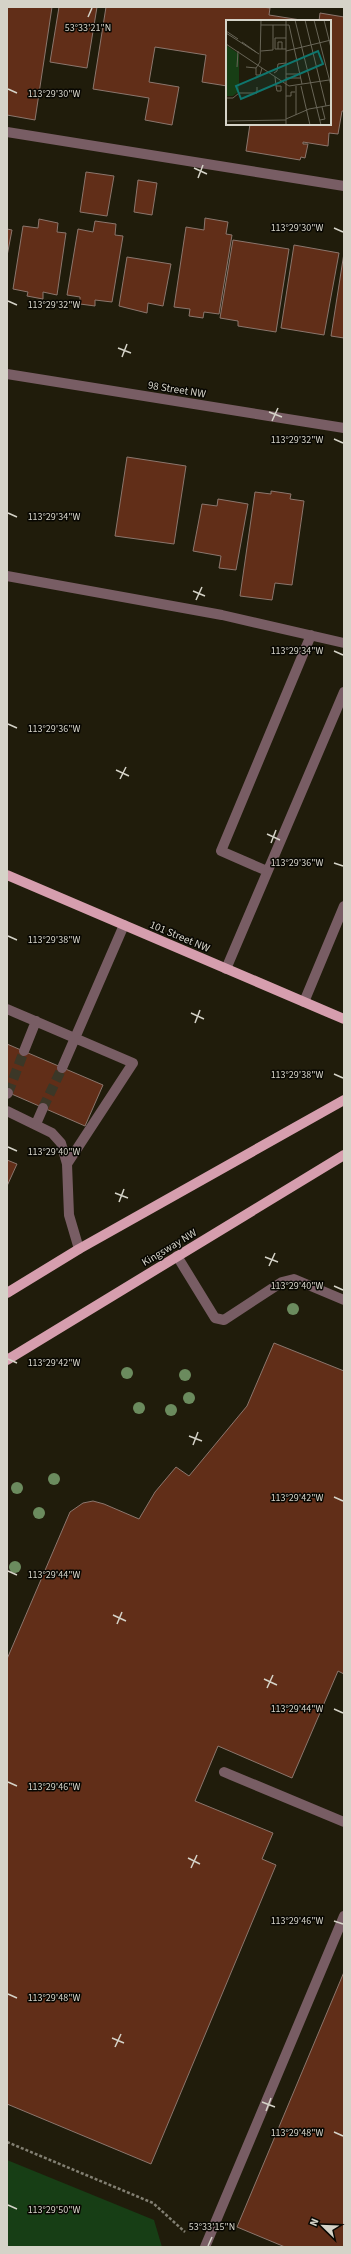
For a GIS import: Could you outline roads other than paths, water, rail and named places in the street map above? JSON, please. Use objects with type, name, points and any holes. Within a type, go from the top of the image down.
[{"type":"main road","name":"101 Street NW","points":[[7,875],[344,1019]]},
{"type":"main road","points":[[7,1293],[79,1249],[344,1100]]},
{"type":"main road","name":"Kingsway NW","points":[[7,1360],[344,1155]]},
{"type":"street","points":[[7,132],[344,186]]},
{"type":"street","name":"98 Street NW","points":[[7,374],[344,428]]},
{"type":"street","points":[[7,576],[222,616],[344,643]]},
{"type":"street","points":[[267,871],[221,851],[311,635]]},
{"type":"street","points":[[226,969],[344,692]]},
{"type":"street","points":[[304,1002],[344,906]]},
{"type":"street","points":[[62,1068],[124,925]]},
{"type":"street","points":[[7,1009],[133,1063],[67,1164]]},
{"type":"street","points":[[24,1051],[36,1021]]},
{"type":"street","points":[[36,1124],[43,1108]]},
{"type":"street","points":[[7,1111],[52,1133],[61,1143],[67,1164],[69,1215],[79,1249]]},
{"type":"street","points":[[177,1256],[215,1318],[224,1320],[282,1282],[294,1279],[344,1300]]},
{"type":"street","points":[[224,1772],[344,1822]]},
{"type":"street","points":[[205,2247],[344,1916]]},
{"type":"tunnel","points":[[8,1093],[24,1051]]},
{"type":"tunnel","points":[[43,1108],[62,1068]]}]
